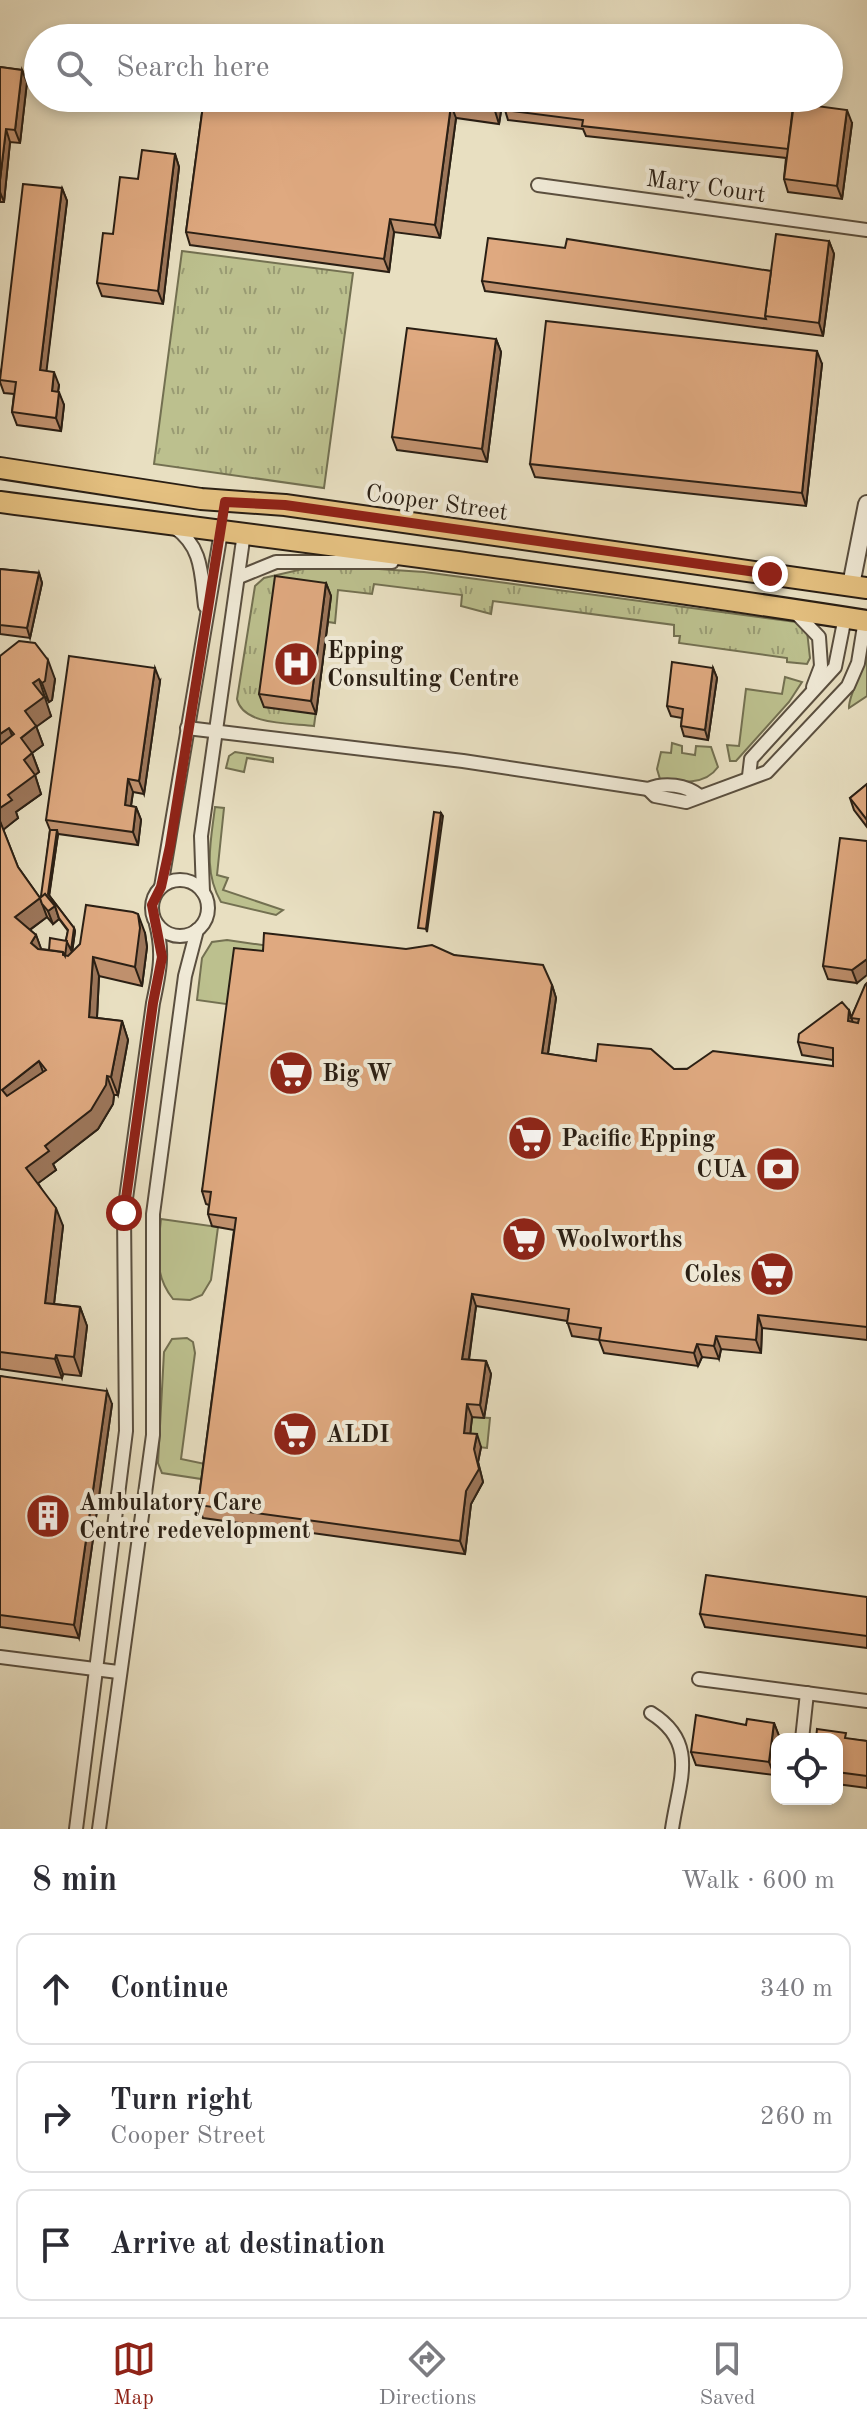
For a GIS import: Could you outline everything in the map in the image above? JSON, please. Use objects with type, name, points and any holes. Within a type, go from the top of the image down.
[{"type":"main road","name":"Cooper Street","points":[[0,468],[862,591]]},
{"type":"main road","points":[[0,502],[384,551],[438,562],[859,619],[862,591]]},
{"type":"main road","points":[[221,532],[225,502]]},
{"type":"main road","points":[[244,533],[248,502]]},
{"type":"street","name":"Mary Court","points":[[538,185],[867,230]]},
{"type":"street","points":[[862,591],[867,504]]},
{"type":"street","points":[[171,525],[188,536],[197,552],[207,617]]},
{"type":"street","points":[[76,1829],[126,1431],[124,1213],[153,1003],[160,973],[161,940],[152,905],[161,887],[221,532]]},
{"type":"street","points":[[99,1829],[118,1672],[153,1435],[153,1214],[180,1012],[197,930],[208,913],[203,892],[201,836],[244,533]]},
{"type":"street","points":[[239,577],[263,564],[284,561],[438,562]]},
{"type":"street","points":[[792,610],[812,625],[819,637],[821,666],[812,690]]},
{"type":"street","points":[[187,728],[463,761],[648,789],[658,785],[690,788],[700,796],[722,792],[749,776],[767,772],[848,686],[858,663],[859,619]]},
{"type":"street","points":[[749,776],[751,759],[835,667],[859,619]]},
{"type":"street","points":[[161,887],[183,880],[203,892]]},
{"type":"street","points":[[156,924],[171,935],[189,935],[197,930]]},
{"type":"street","points":[[0,1657],[118,1672]]},
{"type":"street","points":[[699,1679],[867,1701]]},
{"type":"street","points":[[803,1733],[807,1693]]},
{"type":"street","points":[[651,1713],[670,1726],[680,1741],[672,1829]]},
{"type":"green space","points":[[182,251],[353,273],[324,488],[154,464]]},
{"type":"green space","points":[[303,564],[424,572],[796,622],[807,631],[810,658],[807,664],[787,662],[787,658],[679,643],[680,636],[674,636],[674,625],[493,601],[491,614],[461,606],[462,595],[374,584],[372,594],[338,590],[335,623],[328,622],[314,726],[270,722],[248,714],[237,699],[255,586],[264,578],[303,569]]},
{"type":"green space","points":[[867,655],[867,696],[849,708],[851,697]]},
{"type":"green space","points":[[785,677],[802,682],[789,702],[736,761],[730,761],[727,745],[739,746],[746,689],[782,694]]},
{"type":"green space","points":[[672,743],[682,746],[682,753],[695,755],[696,746],[711,747],[718,767],[699,780],[660,779],[657,769],[661,752],[671,753]]},
{"type":"green space","points":[[235,752],[273,758],[273,762],[247,758],[244,772],[226,768],[229,756]]},
{"type":"green space","points":[[215,807],[224,808],[217,875],[228,878],[223,890],[283,910],[276,915],[221,902],[210,867]]},
{"type":"green space","points":[[227,940],[269,946],[233,1005],[197,1000],[202,958],[212,942]]},
{"type":"green space","points":[[161,1219],[218,1227],[211,1280],[202,1295],[190,1300],[173,1299],[167,1290],[158,1261]]},
{"type":"green space","points":[[187,1338],[193,1342],[195,1353],[181,1459],[210,1465],[208,1480],[162,1473],[158,1463],[164,1352],[172,1339]]},
{"type":"green space","points":[[472,1417],[490,1418],[487,1448],[469,1446]]},
{"type":"building","points":[[0,67],[22,70],[15,130],[6,129],[0,180]]},
{"type":"building","points":[[847,110],[837,186],[784,179],[793,112]]},
{"type":"building","points":[[202,112],[450,112],[435,225],[390,219],[384,259],[186,232]]},
{"type":"building","points":[[521,112],[792,112],[788,149],[582,126],[583,120]]},
{"type":"building","points":[[142,150],[175,154],[158,291],[97,283],[103,233],[113,234],[120,177],[138,179]]},
{"type":"building","points":[[23,184],[62,188],[40,370],[54,372],[52,391],[59,392],[56,418],[12,412],[16,382],[0,380]]},
{"type":"building","points":[[776,234],[829,241],[819,323],[765,316]]},
{"type":"building","points":[[488,238],[565,248],[567,239],[771,271],[766,319],[482,281]]},
{"type":"building","points":[[546,321],[817,351],[802,493],[530,464]]},
{"type":"building","points":[[407,328],[496,339],[482,449],[392,437]]},
{"type":"building","points":[[0,569],[39,573],[27,628],[0,625]]},
{"type":"building","name":"Epping Consulting Centre","points":[[275,576],[326,583],[311,701],[259,694]]},
{"type":"building","points":[[19,641],[35,643],[48,660],[45,681],[42,683],[39,679],[33,683],[44,697],[25,711],[36,726],[21,738],[32,753],[24,760],[35,775],[8,795],[12,800],[0,808],[0,745],[14,734],[9,728],[0,734],[0,656]]},
{"type":"building","points":[[69,656],[155,668],[139,781],[128,779],[125,805],[136,807],[133,832],[46,820]]},
{"type":"building","points":[[672,662],[713,668],[705,730],[681,726],[683,709],[667,706]]},
{"type":"building","points":[[867,784],[867,820],[850,798]]},
{"type":"building","points":[[434,812],[441,813],[426,929],[418,928]]},
{"type":"building","points":[[0,821],[18,867],[40,898],[15,917],[36,935],[31,943],[38,949],[63,952],[68,956],[80,944],[86,905],[138,914],[140,928],[135,967],[93,957],[89,1017],[122,1021],[111,1077],[107,1076],[106,1085],[91,1110],[45,1146],[49,1151],[26,1168],[56,1208],[45,1303],[80,1307],[74,1357],[56,1355],[55,1359],[0,1352]],"holes":[[[39,1061],[46,1070],[7,1096],[2,1090]]]},
{"type":"building","points":[[50,830],[57,830],[48,894],[74,928],[71,950],[66,940],[68,930],[55,906],[45,894],[41,896]]},
{"type":"building","points":[[840,838],[867,841],[867,959],[852,970],[823,966]]},
{"type":"building","points":[[45,894],[55,906],[48,911],[40,898]]},
{"type":"building","points":[[264,933],[406,949],[432,945],[454,955],[543,965],[552,985],[542,1053],[596,1061],[598,1044],[651,1049],[674,1069],[687,1069],[713,1051],[833,1066],[833,1048],[798,1042],[799,1034],[842,1002],[849,1010],[848,1021],[858,1023],[859,1019],[851,1018],[867,983],[867,1327],[758,1315],[756,1340],[716,1336],[714,1346],[697,1344],[694,1353],[599,1340],[601,1328],[567,1323],[569,1309],[472,1294],[462,1359],[486,1361],[480,1405],[467,1404],[464,1433],[477,1434],[474,1449],[479,1469],[466,1491],[460,1541],[198,1505],[236,1218],[208,1214],[211,1192],[202,1191],[234,948],[263,951]]},
{"type":"building","points":[[50,938],[67,941],[65,956],[63,952],[49,950]]},
{"type":"building","name":"Ambulatory Care Centre redevelopment","points":[[0,1376],[107,1391],[74,1625],[0,1615]]},
{"type":"building","points":[[706,1575],[867,1597],[867,1636],[700,1614]]},
{"type":"building","points":[[696,1715],[746,1725],[747,1719],[774,1723],[769,1762],[691,1752]]},
{"type":"building","points":[[817,1729],[846,1733],[845,1738],[867,1741],[867,1776],[843,1773],[843,1733],[817,1733]]},
{"type":"place","name":"Epping Consulting Centre","points":[[296,664]]},
{"type":"place","name":"Big W","points":[[291,1073]]},
{"type":"place","name":"Pacific Epping","points":[[530,1138]]},
{"type":"place","name":"CUA","points":[[778,1169]]},
{"type":"place","name":"Woolworths","points":[[524,1239]]},
{"type":"place","name":"Coles","points":[[772,1274]]},
{"type":"place","name":"ALDI","points":[[295,1434]]},
{"type":"place","name":"Ambulatory Care Centre redevelopment","points":[[48,1516]]},
{"type":"route","points":[[124,1213],[162,957],[152,905],[161,887],[170,846],[225,502],[285,505],[770,574]]}]
